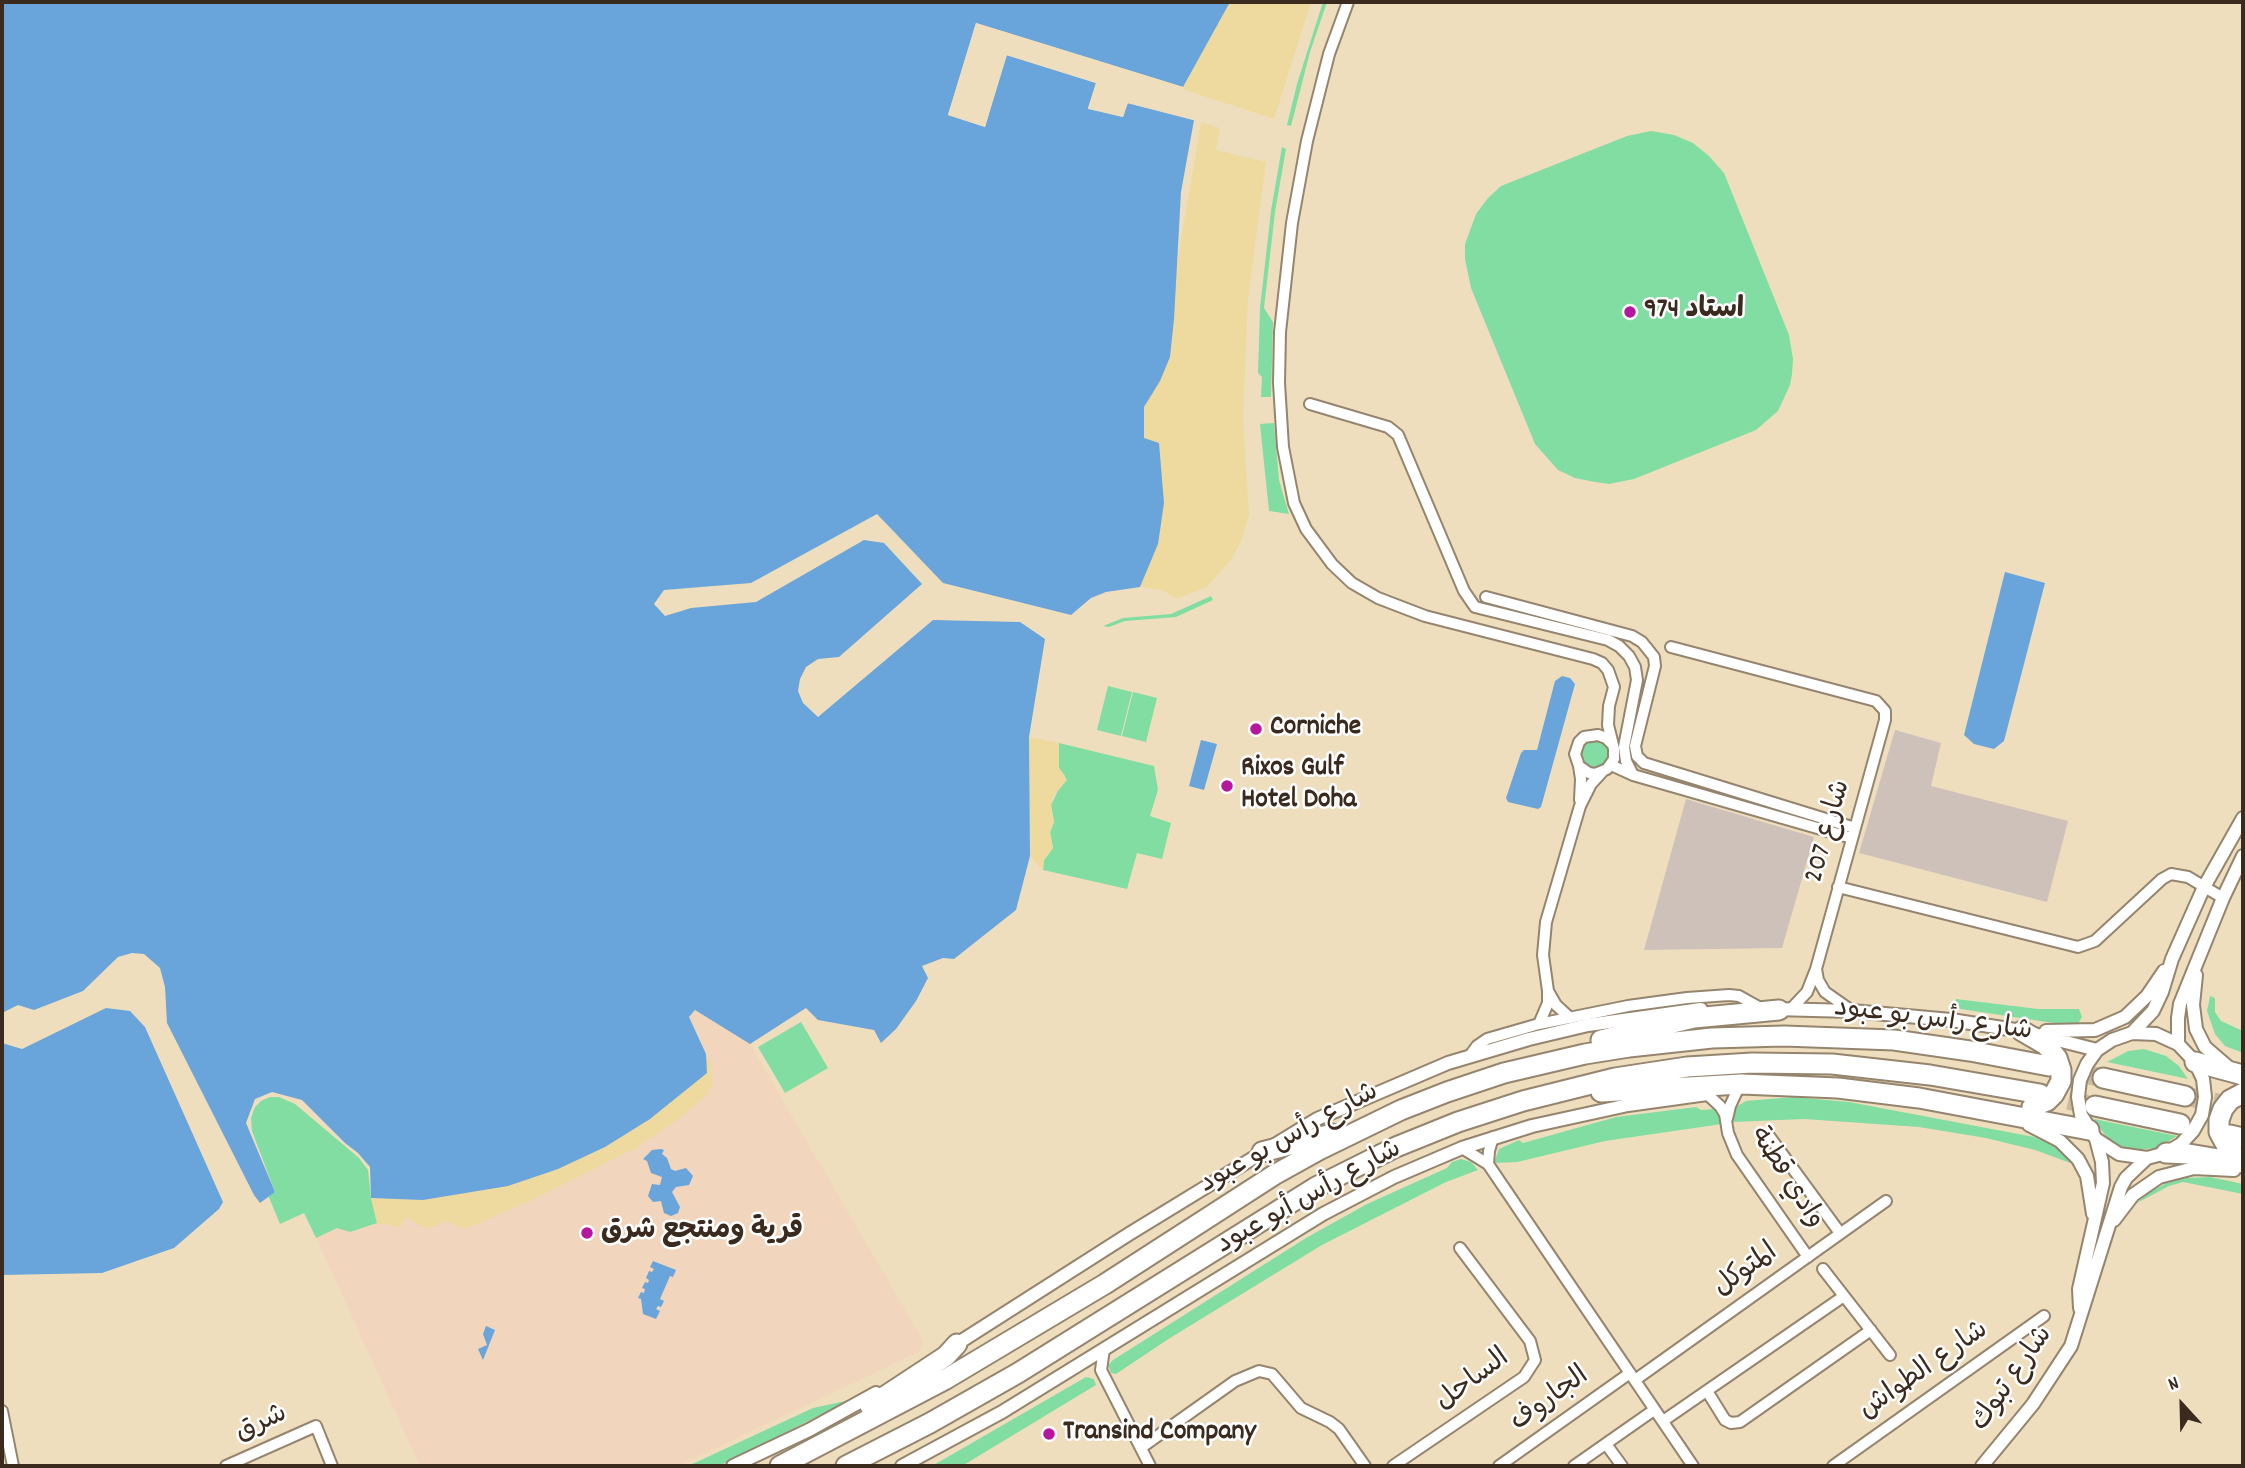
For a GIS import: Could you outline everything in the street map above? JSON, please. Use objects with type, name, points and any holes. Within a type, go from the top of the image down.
[{"type":"highway","points":[[1504,1073],[1581,1045],[1674,1022],[1717,1015],[1784,1010]]},
{"type":"highway","points":[[1997,1112],[2041,1104],[2054,1094],[2061,1081],[2057,1058],[2046,1045],[2022,1031]]},
{"type":"highway","name":"شارع رأس بو عبود","points":[[779,1466],[946,1379],[1105,1284],[1274,1175],[1367,1125],[1447,1092],[1504,1073],[1629,1046],[1712,1038],[1784,1035],[1894,1040],[2049,1066]]},
{"type":"highway","name":"شارع رأس بو عبود","points":[[846,1466],[882,1449],[1018,1373],[1317,1187],[1396,1147],[1458,1122],[1523,1101],[1615,1078],[1663,1070],[1720,1064],[1790,1062],[1930,1074],[2040,1094]]},
{"type":"highway","points":[[2196,1062],[2243,1074]]},
{"type":"highway","points":[[2104,1078],[2185,1096]]},
{"type":"highway","points":[[1523,1101],[1609,1091],[1741,1084],[1783,1086],[1878,1092],[1997,1112],[2092,1135]]},
{"type":"highway","points":[[2241,1103],[2230,1100],[2223,1109],[2219,1132],[2232,1153],[2243,1162]]},
{"type":"highway","points":[[2095,1106],[2180,1124]]},
{"type":"highway","points":[[1262,1152],[1367,1125]]},
{"type":"highway","points":[[2156,1156],[2189,1154],[2243,1162]]},
{"type":"highway","points":[[779,1466],[946,1356],[957,1344]]},
{"type":"highway","points":[[863,1466],[882,1449]]},
{"type":"street","points":[[1348,2],[1329,54],[1307,141],[1292,223],[1281,318],[1279,374],[1283,447],[1294,503],[1318,548],[1352,583],[1378,598],[1425,616],[1602,663],[1608,670],[1614,687],[1608,725],[1612,762]]},
{"type":"street","points":[[1310,404],[1388,427],[1398,435],[1464,591],[1475,607],[1608,640],[1629,656],[1635,667],[1637,680],[1624,740],[1626,761],[1633,775]]},
{"type":"street","points":[[1486,597],[1636,638],[1654,657],[1655,672],[1635,746],[1637,756],[1644,763],[1854,833]]},
{"type":"street","name":"شارع 207","points":[[1671,647],[1876,701],[1883,708],[1885,720],[1816,969]]},
{"type":"street","points":[[1580,806],[1581,779],[1576,747],[1590,735],[1609,706]]},
{"type":"street","points":[[1590,735],[1606,738],[1612,744]]},
{"type":"street","points":[[1539,1024],[1547,1009],[1548,991],[1543,955],[1544,933],[1580,806],[1591,784],[1612,762],[1626,761]]},
{"type":"street","points":[[1612,762],[1633,775],[1854,833]]},
{"type":"street","points":[[1579,766],[1589,773],[1602,772]]},
{"type":"street","points":[[2132,1033],[2154,1011],[2172,959],[2204,887],[2243,818]]},
{"type":"street","points":[[2178,1044],[2180,1004],[2243,856]]},
{"type":"street","points":[[1838,887],[2078,947],[2095,940],[2162,879],[2171,874],[2188,877],[2223,898]]},
{"type":"street","points":[[2022,1031],[2079,1031],[2109,1025],[2136,1008],[2172,959]]},
{"type":"street","points":[[2198,961],[2193,1005],[2196,1029],[2211,1054],[2243,1074]]},
{"type":"street","points":[[1784,1010],[1807,992],[1816,969]]},
{"type":"street","points":[[1816,969],[1818,980],[1825,992],[1852,1010]]},
{"type":"street","points":[[1548,991],[1556,1005],[1570,1018]]},
{"type":"street","points":[[1469,1057],[1477,1046],[1487,1039],[1539,1024],[1628,1006],[1715,996],[1740,996],[1757,1006]]},
{"type":"street","points":[[733,1466],[809,1430],[895,1382],[1317,1119],[1413,1077],[1528,1039],[1588,1025],[1676,1011],[1757,1006],[1784,1010],[1852,1010],[1951,1020],[2022,1031],[2098,1050]]},
{"type":"street","points":[[2132,1033],[2156,1034],[2178,1044],[2196,1062],[2203,1079],[2205,1097],[2202,1115],[2181,1144],[2156,1156],[2119,1154],[2092,1135],[2081,1115],[2078,1097],[2080,1080],[2087,1064],[2098,1050],[2112,1040],[2132,1033]]},
{"type":"street","name":"شارع رأس أبو عبود","points":[[902,1466],[1002,1412],[1332,1209],[1394,1177],[1493,1137],[1582,1114],[1707,1094],[1783,1086]]},
{"type":"street","name":"وادي قطنة","points":[[1727,1126],[1730,1106],[1737,1091]]},
{"type":"street","name":"وادي قطنة","points":[[1707,1094],[1720,1106],[1737,1155],[1808,1257]]},
{"type":"street","points":[[1997,1112],[2048,1133],[2060,1140],[2078,1159],[2089,1184],[2093,1225]]},
{"type":"street","name":"شارع تبوك","points":[[2080,1319],[2079,1289],[2103,1182],[2102,1162],[2092,1135]]},
{"type":"street","points":[[1769,1136],[1840,1233]]},
{"type":"street","points":[[1488,1164],[1493,1137]]},
{"type":"street","points":[[1462,1148],[1488,1164],[1693,1466]]},
{"type":"street","name":"شارع تبوك","points":[[1982,1466],[2053,1376],[2071,1346],[2121,1187],[2126,1178],[2156,1156]]},
{"type":"street","points":[[2103,1242],[2133,1195],[2160,1177],[2194,1168],[2243,1170]]},
{"type":"street","name":"المتوكل","points":[[1632,1377],[1886,1201]]},
{"type":"street","name":"الساحل","points":[[1394,1466],[1524,1377],[1535,1360],[1530,1341],[1460,1248]]},
{"type":"street","points":[[1823,1269],[1890,1355]]},
{"type":"street","points":[[1662,1421],[1844,1296]]},
{"type":"street","name":"شارع الطواش","points":[[1833,1466],[2044,1316]]},
{"type":"street","points":[[1707,1391],[1726,1420],[1731,1423],[1740,1422],[1871,1330]]},
{"type":"street","points":[[1104,1349],[1101,1370],[1150,1466]]},
{"type":"street","points":[[1080,1364],[1101,1370]]},
{"type":"street","points":[[1142,1447],[1235,1381],[1259,1371],[1272,1374],[1301,1408],[1339,1429],[1365,1466]]},
{"type":"street","name":"الجاروف","points":[[1499,1466],[1632,1377]]},
{"type":"street","points":[[1574,1466],[1654,1410]]},
{"type":"street","points":[[2,1411],[13,1466]]},
{"type":"street","name":"شرق","points":[[226,1466],[316,1426],[332,1466]]},
{"type":"street","points":[[1606,1444],[1622,1466]]},
{"type":"shaded area","points":[[1895,730],[1941,743],[1931,786],[2068,821],[2047,902],[1859,853]]},
{"type":"shaded area","points":[[1686,799],[1814,837],[1782,948],[1644,950]]},
{"type":"shaded area","name":"قرية ومنتجع شرق","points":[[695,1010],[750,1044],[924,1342],[919,1352],[678,1466],[420,1466],[305,1213],[280,1224],[275,1192],[252,1131],[251,1118],[255,1107],[270,1097],[279,1097],[295,1104],[359,1158],[368,1170],[371,1198],[706,1054],[689,1017]]},
{"type":"green space","points":[[1323,2],[1327,2],[1310,52],[1291,126],[1287,125],[1297,84]]},
{"type":"green space","name":"استاد 974","points":[[1651,131],[1674,135],[1693,143],[1724,173],[1789,335],[1793,359],[1792,374],[1778,411],[1756,430],[1634,479],[1609,484],[1575,478],[1558,470],[1535,444],[1471,288],[1465,244],[1476,214],[1501,186],[1627,136]]},
{"type":"green space","points":[[1282,147],[1286,149],[1275,212],[1264,308],[1273,322],[1271,397],[1261,397],[1262,377],[1258,373],[1260,308],[1271,211]]},
{"type":"green space","points":[[1274,423],[1279,480],[1289,514],[1269,511],[1260,424]]},
{"type":"green space","points":[[1211,596],[1213,600],[1176,617],[1125,621],[1109,627],[1103,626],[1123,618],[1171,614]]},
{"type":"green space","points":[[1108,686],[1132,692],[1121,736],[1097,730]]},
{"type":"green space","points":[[1133,692],[1157,698],[1146,742],[1122,736]]},
{"type":"green space","points":[[1595,740],[1605,744],[1609,754],[1605,764],[1595,768],[1585,764],[1581,754],[1585,744]]},
{"type":"green space","points":[[1059,743],[1154,766],[1158,790],[1150,816],[1171,823],[1162,859],[1137,853],[1127,889],[1043,870],[1044,860],[1053,848],[1050,832],[1054,822],[1051,805],[1065,776],[1059,768]]},
{"type":"green space","points":[[2210,996],[2215,998],[2215,1012],[2221,1021],[2243,1031],[2243,1053],[2225,1046],[2215,1034],[2207,1011]]},
{"type":"green space","points":[[1956,999],[2038,1009],[2079,1009],[2082,1017],[2077,1025],[2067,1025],[1954,1008]]},
{"type":"green space","points":[[801,1022],[828,1068],[785,1093],[758,1047]]},
{"type":"green space","points":[[2144,1049],[2166,1056],[2179,1066],[2188,1079],[2107,1062],[2128,1051]]},
{"type":"green space","points":[[270,1097],[279,1097],[295,1104],[359,1158],[368,1170],[377,1223],[350,1232],[337,1228],[316,1238],[304,1213],[280,1224],[268,1195],[275,1192],[252,1131],[251,1118],[255,1107]]},
{"type":"green space","points":[[1793,1097],[1849,1102],[2034,1137],[2055,1146],[2073,1164],[2035,1150],[1986,1138],[1919,1127],[1804,1119],[1733,1122],[1736,1107],[1746,1101]]},
{"type":"green space","points":[[1696,1107],[1701,1110],[1714,1109],[1718,1112],[1722,1124],[1605,1141],[1517,1162],[1494,1163],[1499,1149],[1519,1140],[1523,1143],[1616,1117]]},
{"type":"green space","points":[[2094,1119],[2177,1136],[2157,1148],[2134,1150],[2107,1138]]},
{"type":"green space","points":[[1461,1159],[1471,1162],[1478,1170],[1446,1182],[1322,1245],[1116,1374],[1111,1373],[1108,1365],[1113,1360],[1306,1238],[1367,1204]]},
{"type":"green space","points":[[2210,1177],[2243,1184],[2243,1194],[2183,1182],[2169,1186],[2137,1203],[2151,1191],[2167,1183],[2186,1178]]},
{"type":"green space","points":[[1086,1377],[1094,1379],[1096,1385],[962,1466],[932,1466]]},
{"type":"green space","points":[[850,1400],[719,1466],[688,1466],[813,1408]]},
{"type":"sand","points":[[1229,2],[1311,2],[1274,119],[1182,89]]},
{"type":"sand","points":[[1201,122],[1220,128],[1216,150],[1266,162],[1248,300],[1243,418],[1249,515],[1241,542],[1230,561],[1208,586],[1177,599],[1162,590],[1140,587],[1159,538],[1144,439],[1144,407],[1170,357],[1177,263]]},
{"type":"sand","points":[[1029,737],[1059,743],[1059,768],[1067,780],[1053,797],[1051,805],[1054,822],[1050,832],[1053,848],[1044,860],[1043,870],[1030,856]]},
{"type":"sand","points":[[706,1054],[711,1062],[712,1085],[706,1096],[672,1124],[638,1146],[635,1151],[631,1150],[534,1199],[465,1229],[446,1221],[427,1229],[406,1217],[400,1227],[377,1223],[371,1198],[423,1200],[508,1186],[558,1169],[605,1147],[650,1119],[706,1073]]},
{"type":"water","points":[[2,2],[1230,2],[1183,87],[976,23],[948,115],[985,127],[1006,55],[1096,83],[1088,108],[1123,117],[1127,103],[1194,120],[1181,192],[1170,357],[1160,381],[1144,407],[1144,438],[1159,443],[1164,503],[1158,544],[1140,587],[1106,592],[1091,598],[1071,615],[943,583],[877,514],[751,583],[664,590],[654,604],[665,616],[691,608],[756,602],[864,540],[884,543],[922,584],[839,657],[818,659],[806,667],[798,691],[803,703],[818,717],[933,620],[1020,622],[1045,639],[1029,737],[1030,856],[1016,910],[954,959],[943,958],[922,966],[928,978],[916,1001],[896,1029],[881,1043],[874,1030],[818,1020],[806,1008],[750,1044],[695,1010],[689,1017],[706,1054],[707,1073],[650,1119],[605,1147],[558,1169],[508,1186],[423,1200],[371,1198],[370,1167],[358,1153],[302,1100],[272,1092],[255,1099],[246,1123],[275,1192],[260,1203],[167,1023],[165,987],[160,968],[144,954],[132,953],[118,957],[83,991],[34,1010],[18,1005],[2,1013]]},
{"type":"water","points":[[2005,572],[2045,583],[2004,741],[1994,749],[1974,744],[1964,735]]},
{"type":"water","points":[[1562,676],[1570,678],[1575,684],[1541,807],[1538,809],[1508,802],[1506,798],[1521,753],[1524,750],[1537,750],[1555,681]]},
{"type":"water","points":[[1201,740],[1217,744],[1204,790],[1189,786]]},
{"type":"water","points":[[106,1008],[130,1011],[145,1027],[223,1202],[219,1209],[174,1248],[102,1273],[2,1275],[2,1043],[22,1049]]},
{"type":"water","points":[[652,1150],[664,1150],[662,1154],[667,1158],[671,1169],[675,1171],[686,1168],[693,1176],[689,1185],[676,1187],[672,1192],[680,1207],[678,1213],[671,1216],[664,1213],[661,1201],[653,1202],[648,1196],[652,1184],[660,1185],[662,1177],[651,1173],[647,1161],[643,1159]]},
{"type":"water","points":[[653,1261],[676,1270],[673,1277],[670,1276],[660,1299],[664,1301],[661,1307],[656,1309],[660,1311],[656,1319],[643,1314],[641,1299],[638,1298],[641,1292],[644,1293],[645,1289],[642,1288],[645,1282],[648,1283],[646,1278],[649,1271],[654,1269],[650,1267]]},
{"type":"water","points":[[486,1326],[495,1330],[483,1360],[478,1349],[487,1345],[483,1334]]},
{"type":"pier","points":[[976,23],[1183,87],[1184,90],[978,28],[952,113],[983,123],[1003,54],[1006,52],[1098,80],[1100,83],[1093,106],[1121,113],[1124,101],[1128,99],[1195,117],[1197,121],[1128,103],[1123,117],[1088,109],[1096,83],[1007,55],[985,127],[948,115]]},
{"type":"tunnel","points":[[2049,1066],[2103,1078]]},
{"type":"tunnel","points":[[2040,1094],[2095,1106]]},
{"type":"tunnel","points":[[2185,1096],[2236,1107]]},
{"type":"place","name":"استاد 974","points":[[1630,312]]},
{"type":"place","name":"Corniche","points":[[1256,729]]},
{"type":"place","name":"Rixos Gulf Hotel Doha","points":[[1227,786]]},
{"type":"place","name":"قرية ومنتجع شرق","points":[[587,1233]]},
{"type":"place","name":"Transind Company","points":[[1049,1434]]}]
